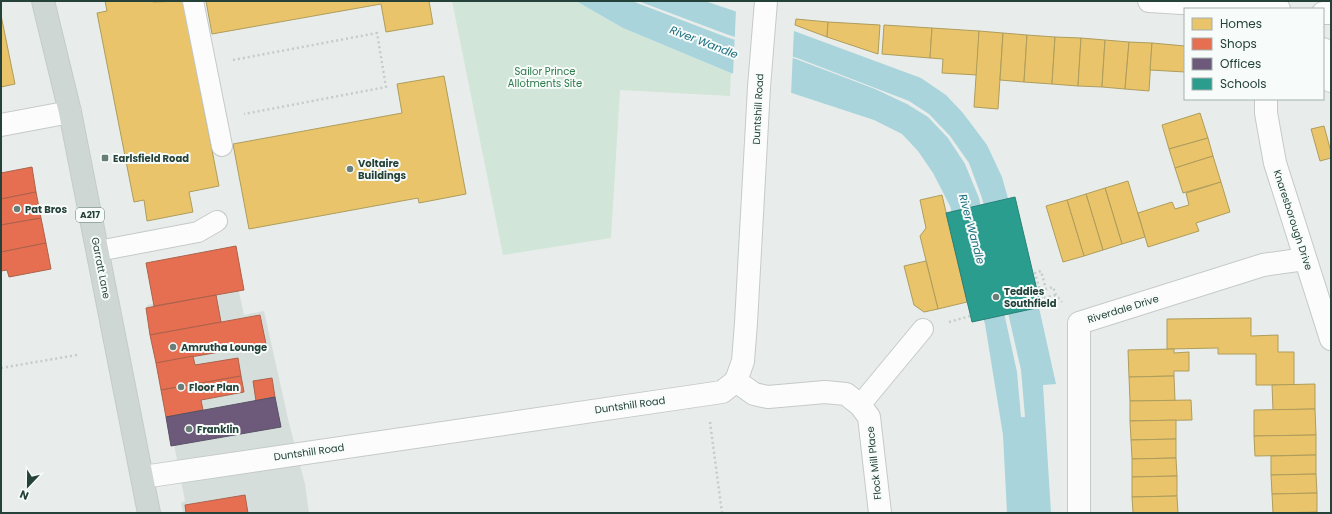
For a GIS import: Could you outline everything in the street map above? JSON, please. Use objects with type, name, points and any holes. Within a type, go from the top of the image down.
[{"type":"main road","name":"Garratt Lane","points":[[43,1],[70,112],[149,513]]},
{"type":"street","points":[[1149,1],[1257,8]]},
{"type":"street","name":"Duntshill Road","points":[[142,477],[722,392],[736,381],[743,361],[759,87],[766,4]]},
{"type":"street","points":[[1324,53],[1331,81]]},
{"type":"street","name":"Knaresborough Drive","points":[[1266,100],[1266,113],[1275,163],[1331,339]]},
{"type":"street","points":[[1,125],[70,112]]},
{"type":"street","name":"Riverdale Drive","points":[[1080,513],[1079,323],[1263,265],[1305,259]]},
{"type":"street","name":"Flock Mill Place","points":[[736,381],[754,394],[761,396],[768,397],[825,392],[846,394],[860,405],[869,417],[880,513]]},
{"type":"lane","points":[[193,1],[222,146]]},
{"type":"lane","points":[[98,251],[198,232],[217,221]]},
{"type":"lane","points":[[860,405],[923,329]]},
{"type":"path","points":[[205,65],[377,33],[386,87],[216,120]]},
{"type":"path","points":[[1054,287],[1046,289],[1041,271],[1035,273],[1040,299],[1056,295]]},
{"type":"path","points":[[1,368],[76,355]]},
{"type":"path","points":[[708,394],[722,513]]},
{"type":"shaded area","points":[[238,287],[244,315],[264,311],[289,423],[305,484],[309,513],[183,513],[181,503],[185,501],[147,305]]},
{"type":"green space","name":"Sailor Prince Allotments Site","points":[[452,1],[576,1],[623,28],[731,73],[730,96],[620,90],[611,238],[503,255]]},
{"type":"water","name":"River Wandle","points":[[576,1],[632,1],[726,37],[796,59],[875,89],[907,104],[928,117],[948,138],[965,164],[979,198],[1017,372],[1021,417],[1025,417],[1021,370],[982,198],[969,163],[950,136],[929,114],[909,101],[800,59],[726,34],[638,1],[705,1],[794,31],[921,78],[946,95],[963,113],[987,145],[1002,177],[1040,312],[1056,384],[1043,385],[1051,513],[1007,513],[1003,435],[985,324],[950,206],[933,173],[918,151],[902,134],[874,120],[731,73],[623,28]]},
{"type":"pier","points":[[736,10],[794,29],[791,94],[733,75]]},
{"type":"building: Homes","points":[[105,1],[183,1],[219,186],[189,192],[193,212],[147,221],[144,200],[134,202],[97,13],[107,11]]},
{"type":"building: Homes","points":[[206,1],[429,1],[433,24],[386,32],[381,4],[212,34]]},
{"type":"building: Homes","points":[[1,15],[15,84],[1,87]]},
{"type":"building: Homes","points":[[796,19],[828,22],[827,37],[795,25]]},
{"type":"building: Homes","points":[[828,22],[880,25],[878,54],[827,37]]},
{"type":"building: Homes","points":[[884,25],[932,28],[930,58],[882,54]]},
{"type":"building: Homes","points":[[932,28],[979,31],[977,75],[942,73],[943,59],[930,58]]},
{"type":"building: Homes","points":[[979,31],[1003,33],[998,109],[974,107]]},
{"type":"building: Homes","points":[[1003,33],[1027,35],[1024,82],[1000,80]]},
{"type":"building: Homes","points":[[1027,35],[1055,37],[1052,84],[1024,82]]},
{"type":"building: Homes","points":[[1055,37],[1081,38],[1078,86],[1052,84]]},
{"type":"building: Homes","points":[[1081,38],[1105,40],[1102,87],[1078,86]]},
{"type":"building: Homes","points":[[1105,40],[1129,42],[1125,89],[1102,87]]},
{"type":"building: Homes","points":[[1129,42],[1152,43],[1149,91],[1125,89]]},
{"type":"building: Homes","points":[[1152,43],[1184,46],[1184,72],[1150,70]]},
{"type":"building: Homes","name":"Voltaire Buildings","points":[[444,76],[466,194],[419,203],[418,198],[249,229],[233,144],[402,113],[397,84]]},
{"type":"building: Homes","points":[[1200,113],[1208,138],[1169,149],[1162,125]]},
{"type":"building: Homes","points":[[1324,126],[1331,152],[1331,158],[1320,161],[1311,129]]},
{"type":"building: Homes","points":[[1208,138],[1213,156],[1175,168],[1169,149]]},
{"type":"building: Homes","points":[[1213,156],[1221,182],[1183,193],[1175,168]]},
{"type":"building: Homes","points":[[1128,181],[1145,237],[1122,244],[1105,188]]},
{"type":"building: Homes","points":[[1221,182],[1230,212],[1196,223],[1199,231],[1148,247],[1138,213],[1172,202],[1175,209],[1189,205],[1186,193]]},
{"type":"building: Homes","points":[[1105,188],[1122,244],[1103,250],[1086,194]]},
{"type":"building: Homes","points":[[1086,194],[1103,250],[1084,256],[1067,200]]},
{"type":"building: Homes","points":[[942,195],[967,302],[938,309],[920,236],[926,228],[920,200]]},
{"type":"building: Homes","points":[[1067,200],[1084,256],[1063,262],[1046,206]]},
{"type":"building: Homes","points":[[926,261],[938,309],[924,312],[914,305],[904,266]]},
{"type":"building: Homes","points":[[1251,318],[1251,336],[1278,335],[1278,352],[1294,352],[1294,385],[1256,385],[1256,354],[1218,354],[1218,348],[1167,349],[1167,319]]},
{"type":"building: Homes","points":[[1174,349],[1174,353],[1189,352],[1189,371],[1174,371],[1174,376],[1129,377],[1128,350]]},
{"type":"building: Homes","points":[[1174,376],[1175,401],[1130,401],[1129,377]]},
{"type":"building: Homes","points":[[1315,384],[1315,409],[1273,410],[1272,385]]},
{"type":"building: Homes","points":[[1191,400],[1192,420],[1130,421],[1130,401]]},
{"type":"building: Homes","points":[[1315,409],[1316,435],[1254,436],[1254,410]]},
{"type":"building: Homes","points":[[1176,420],[1176,439],[1131,440],[1130,421]]},
{"type":"building: Homes","points":[[1316,435],[1316,455],[1255,456],[1254,436]]},
{"type":"building: Homes","points":[[1176,439],[1176,458],[1132,459],[1131,440]]},
{"type":"building: Homes","points":[[1316,455],[1316,474],[1271,475],[1271,456]]},
{"type":"building: Homes","points":[[1176,458],[1177,476],[1132,477],[1132,459]]},
{"type":"building: Homes","points":[[1316,474],[1317,493],[1272,494],[1271,475]]},
{"type":"building: Homes","points":[[1177,476],[1177,496],[1132,497],[1132,477]]},
{"type":"building: Homes","points":[[1317,493],[1317,512],[1273,513],[1272,494]]},
{"type":"building: Homes","points":[[1177,496],[1178,513],[1133,513],[1132,497]]},
{"type":"building: Shops","points":[[32,167],[36,192],[1,199],[1,173]]},
{"type":"building: Shops","points":[[36,192],[41,218],[1,225],[1,199]]},
{"type":"building: Shops","points":[[41,218],[46,243],[1,252],[1,225]]},
{"type":"building: Shops","points":[[46,243],[51,269],[9,277],[7,270],[1,271],[1,252]]},
{"type":"building: Shops","points":[[236,246],[244,290],[154,306],[146,263]]},
{"type":"building: Shops","points":[[216,295],[221,322],[150,335],[146,308]]},
{"type":"building: Shops","points":[[260,315],[266,344],[156,363],[150,335]]},
{"type":"building: Shops","points":[[193,356],[195,365],[238,358],[241,376],[161,390],[156,363]]},
{"type":"building: Shops","points":[[241,376],[244,392],[201,400],[203,410],[166,417],[161,390]]},
{"type":"building: Shops","points":[[272,378],[275,397],[256,401],[253,381]]},
{"type":"building: Shops","points":[[245,495],[248,513],[186,513],[185,505]]},
{"type":"building: Offices","points":[[275,397],[281,427],[171,446],[166,417]]},
{"type":"building: Schools","points":[[1015,197],[1041,307],[972,322],[946,213]]},
{"type":"place","name":"Earlsfield Road","points":[[105,158]]},
{"type":"place","name":"Voltaire Buildings","points":[[350,169]]},
{"type":"place","name":"Pat Bros","points":[[17,209]]},
{"type":"place","name":"Teddies Southfield","points":[[996,297]]},
{"type":"place","name":"Amrutha Lounge","points":[[173,347]]},
{"type":"place","name":"Floor Plan","points":[[181,387]]},
{"type":"place","name":"Franklin","points":[[189,429]]}]
